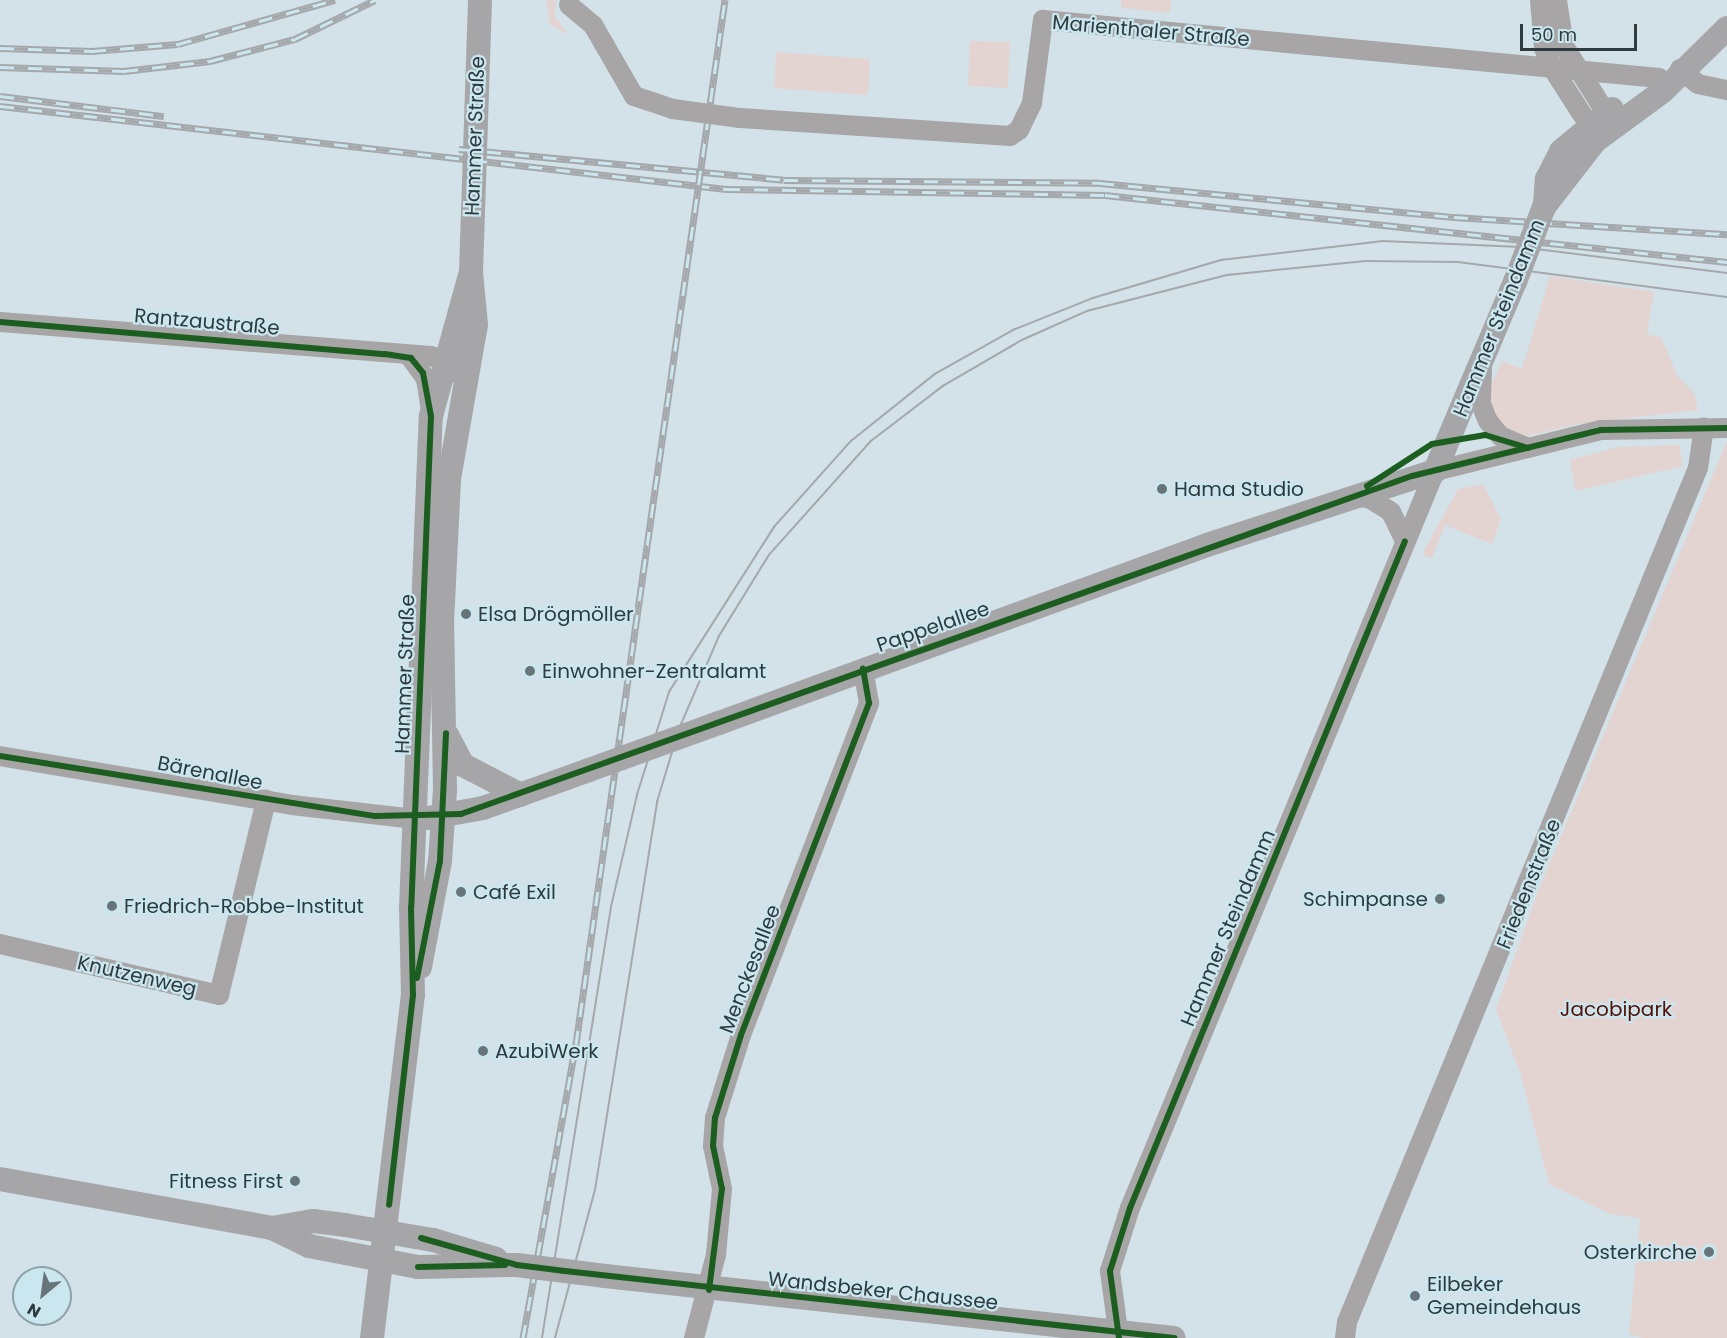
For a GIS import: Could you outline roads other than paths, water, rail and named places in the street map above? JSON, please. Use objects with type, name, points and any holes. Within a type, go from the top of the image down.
[{"type":"main road","name":"Hammer Straße","points":[[413,995],[430,926],[443,816],[446,733],[444,561],[462,398],[476,325],[471,272],[480,0]]},
{"type":"main road","name":"Hammer Steindamm","points":[[1435,471],[1482,364],[1545,207],[1555,160],[1727,28]]},
{"type":"main road","name":"Hammer Straße","points":[[372,1338],[413,995],[415,819],[431,416],[471,272]]},
{"type":"main road","name":"Pappelallee","points":[[415,819],[443,816],[521,795],[863,669],[1352,496],[1435,471]]},
{"type":"main road","points":[[446,733],[463,765],[521,795]]},
{"type":"main road","points":[[0,1179],[272,1228],[309,1246],[428,1268],[517,1264]]},
{"type":"main road","points":[[272,1228],[313,1221],[386,1232],[517,1264]]},
{"type":"main road","name":"Wandsbeker Chaussee","points":[[517,1264],[709,1290],[1119,1335],[1174,1338]]},
{"type":"street","points":[[1540,0],[1544,48],[1553,69],[1600,124]]},
{"type":"street","points":[[1557,0],[1564,46],[1578,69],[1600,124]]},
{"type":"street","name":"Marienthaler Straße","points":[[569,5],[593,26],[634,96],[673,109],[740,118],[1010,136],[1026,120],[1032,103],[1042,20],[1553,69],[1670,74],[1698,84],[1727,90]]},
{"type":"street","name":"Rantzaustraße","points":[[0,322],[446,361]]},
{"type":"street","name":"Hammer Straße","points":[[411,358],[426,379],[431,416]]},
{"type":"street","points":[[446,361],[462,398]]},
{"type":"street","points":[[1482,364],[1481,404],[1488,421],[1500,436],[1528,448]]},
{"type":"street","name":"Friedenstraße","points":[[1345,1338],[1347,1322],[1698,468],[1704,427]]},
{"type":"street","points":[[1435,471],[1601,430],[1727,428]]},
{"type":"street","name":"Hammer Steindamm","points":[[1119,1335],[1110,1271],[1130,1208],[1435,471]]},
{"type":"street","points":[[1352,496],[1385,506],[1401,525],[1405,541]]},
{"type":"street","name":"Menckesallee","points":[[694,1338],[709,1290],[722,1189],[713,1146],[715,1118],[741,1035],[869,704],[863,669]]},
{"type":"street","name":"Bärenallee","points":[[0,756],[266,800],[415,819]]},
{"type":"street","name":"Knutzenweg","points":[[0,944],[219,995],[266,800]]},
{"type":"tram line","points":[[542,1338],[611,907],[637,795],[669,692],[774,527],[851,441],[935,374],[1013,330],[1093,298],[1221,260],[1383,241],[1521,247],[1727,273]]},
{"type":"tram line","points":[[555,1338],[595,1190],[657,802],[679,729],[719,636],[769,555],[871,441],[943,386],[1022,340],[1087,311],[1227,275],[1365,261],[1458,262],[1727,297]]},
{"type":"railway","points":[[0,48],[92,51],[178,44],[335,0]]},
{"type":"railway","points":[[0,67],[124,71],[210,61],[295,39],[375,0]]},
{"type":"railway","points":[[523,1338],[576,1044],[725,0]]},
{"type":"railway","points":[[0,96],[164,116]]},
{"type":"railway","points":[[0,106],[726,189],[1105,195],[1727,262]]},
{"type":"railway","points":[[459,149],[784,180],[1100,183],[1454,217],[1727,234]]},
{"type":"place","name":"Hama Studio","points":[[1162,489]]},
{"type":"place","name":"Elsa Drögmöller","points":[[466,614]]},
{"type":"place","name":"Einwohner-Zentralamt","points":[[530,671]]},
{"type":"place","name":"Café Exil","points":[[461,892]]},
{"type":"place","name":"Schimpanse","points":[[1440,899]]},
{"type":"place","name":"Friedrich-Robbe-Institut","points":[[112,906]]},
{"type":"place","name":"AzubiWerk","points":[[483,1051]]},
{"type":"place","name":"Fitness First","points":[[295,1181]]},
{"type":"place","name":"Osterkirche","points":[[1709,1252]]},
{"type":"place","name":"Eilbeker Gemeindehaus","points":[[1415,1296]]},
{"type":"park label","name":"Jacobipark","points":[[1616,1009]]}]
